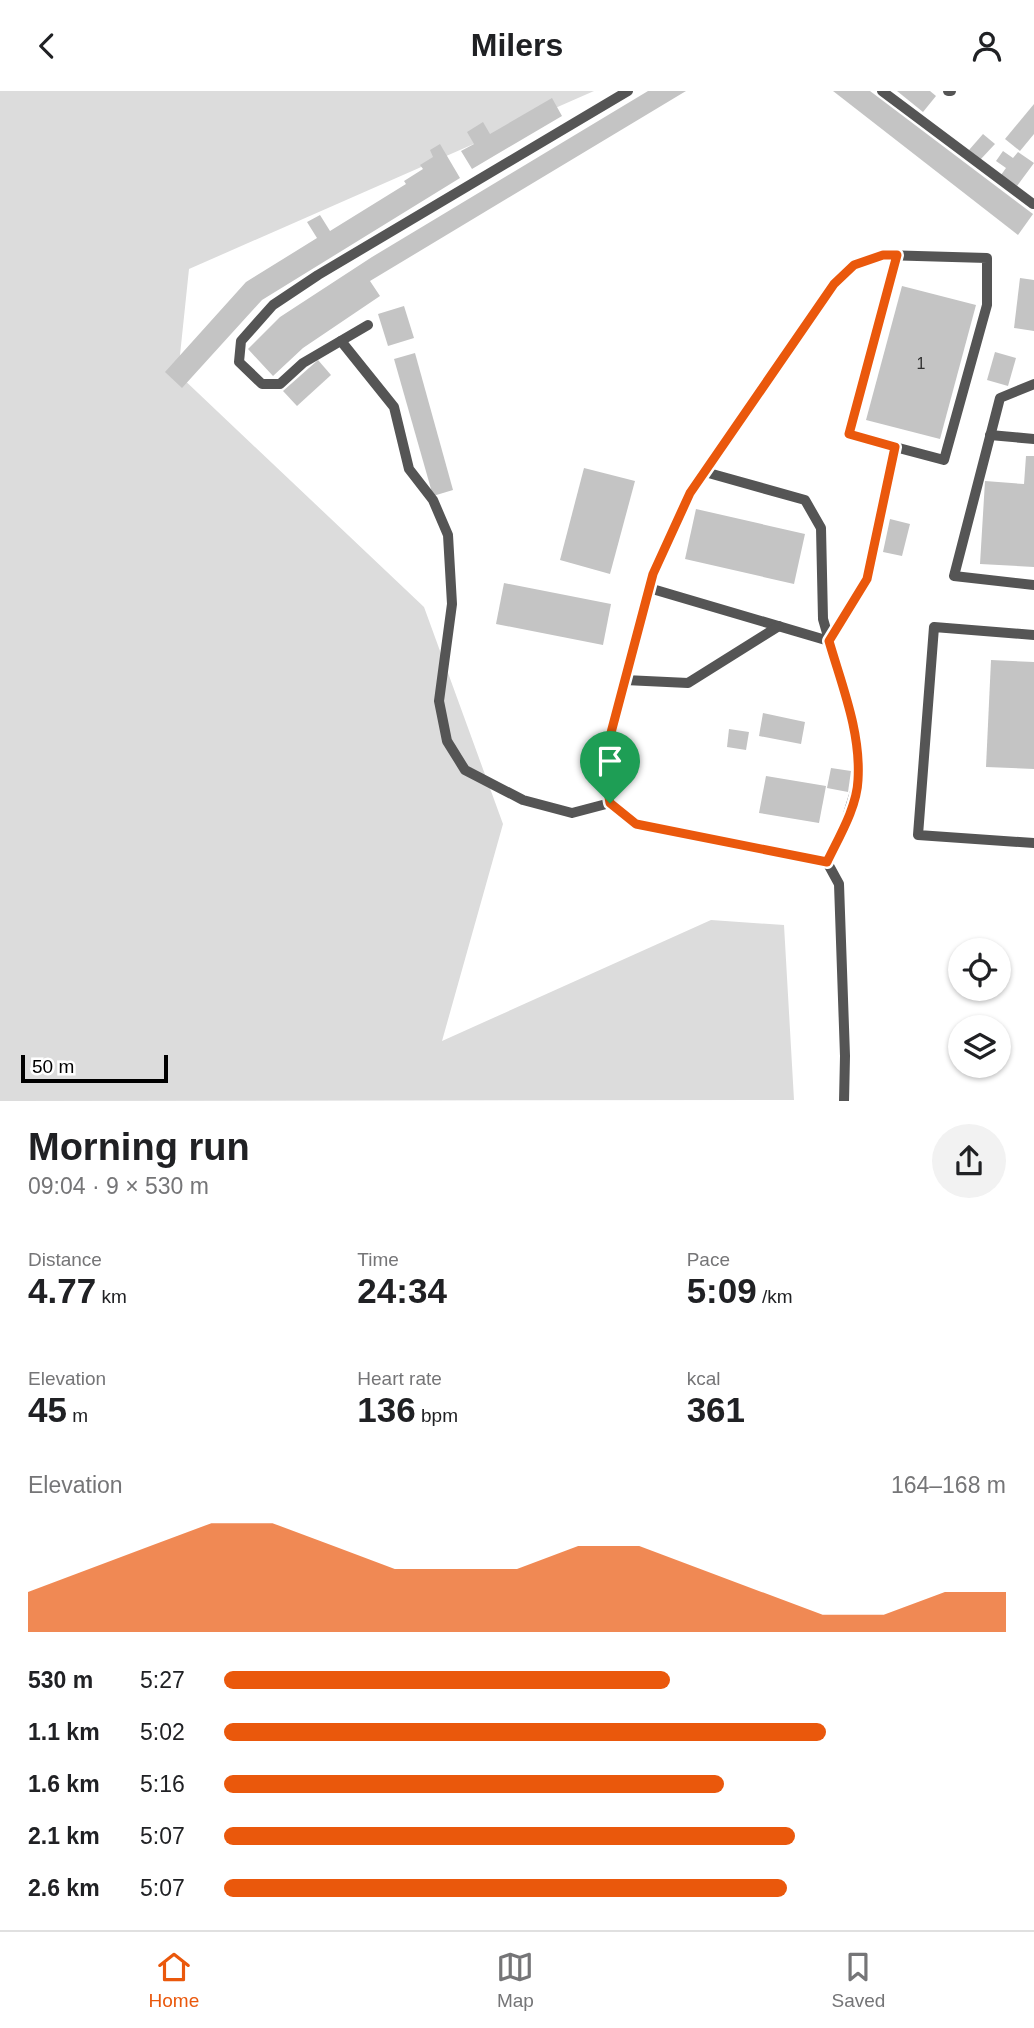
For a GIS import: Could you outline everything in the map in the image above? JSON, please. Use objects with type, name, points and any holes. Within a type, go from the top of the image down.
[{"type":"lane","points":[[605,104],[611,91]]},
{"type":"lane","points":[[368,325],[303,363],[280,384],[262,384],[239,362],[241,341],[273,305],[318,275],[628,91]]},
{"type":"lane","points":[[882,91],[1033,204]]},
{"type":"lane","points":[[827,862],[636,824],[610,803],[603,763],[649,588],[690,493],[834,284],[854,265],[883,255],[897,255],[987,257],[987,305],[944,460],[849,434],[897,255]]},
{"type":"lane","points":[[341,341],[394,407],[409,469],[433,500],[448,535],[452,604],[439,701],[447,741],[465,770],[523,800],[572,813],[610,803]]},
{"type":"lane","points":[[1034,384],[1000,398],[954,576],[1034,585]]},
{"type":"lane","points":[[990,435],[1034,439]]},
{"type":"lane","points":[[829,641],[867,579],[895,447]]},
{"type":"lane","points":[[705,472],[806,500],[821,528],[823,619],[855,730],[858,782],[844,827],[827,862]]},
{"type":"lane","points":[[649,588],[829,641]]},
{"type":"lane","points":[[625,680],[688,683],[779,626]]},
{"type":"lane","points":[[1034,635],[934,627],[918,835],[1034,843]]},
{"type":"lane","points":[[827,862],[839,884],[844,1101]]},
{"type":"shaded area","points":[[0,91],[594,91],[189,269],[178,374],[424,607],[503,824],[442,1041],[711,920],[784,925],[794,1100],[0,1101]]},
{"type":"building","points":[[648,91],[686,91],[370,281],[380,296],[303,348],[273,376],[248,349],[280,317],[372,257]]},
{"type":"building","points":[[833,91],[870,91],[1033,214],[1018,235]]},
{"type":"building","points":[[897,91],[930,91],[936,96],[923,112]]},
{"type":"building","points":[[552,98],[562,116],[472,169],[461,151],[474,144],[467,132],[483,122],[490,134]]},
{"type":"building","points":[[1034,104],[1034,134],[1020,151],[1005,139]]},
{"type":"building","points":[[983,134],[995,144],[980,160],[969,150]]},
{"type":"building","points":[[440,144],[460,178],[262,300],[182,388],[165,372],[246,282],[317,238],[307,222],[320,215],[330,231],[406,184],[404,181],[423,169],[420,165],[433,157],[430,150]]},
{"type":"building","points":[[1003,151],[1013,158],[1018,152],[1034,163],[1017,186],[1001,175],[1006,168],[996,161]]},
{"type":"building","points":[[1020,278],[1034,280],[1034,331],[1014,328]]},
{"type":"building","points":[[902,286],[976,305],[940,439],[866,420]]},
{"type":"building","points":[[404,306],[414,338],[388,346],[378,314]]},
{"type":"building","points":[[995,352],[1016,358],[1008,386],[987,380]]},
{"type":"building","points":[[415,353],[453,490],[433,496],[394,359]]},
{"type":"building","points":[[318,360],[331,375],[297,406],[283,391]]},
{"type":"building","points":[[1026,456],[1034,456],[1034,567],[980,564],[985,481],[1024,484]]},
{"type":"building","points":[[584,468],[635,481],[610,574],[560,560]]},
{"type":"building","points":[[696,509],[805,534],[794,584],[685,559]]},
{"type":"building","points":[[890,519],[910,524],[902,556],[883,552]]},
{"type":"building","points":[[504,583],[611,604],[603,645],[496,624]]},
{"type":"building","points":[[991,660],[1034,662],[1034,769],[986,767]]},
{"type":"building","points":[[763,713],[805,722],[801,744],[759,736]]},
{"type":"building","points":[[729,729],[749,732],[746,750],[727,747]]},
{"type":"building","points":[[831,768],[851,771],[848,792],[827,788]]},
{"type":"building","points":[[766,776],[826,786],[819,823],[759,813]]},
{"type":"route","points":[[883,255],[897,255],[849,434],[895,447],[867,579],[829,641],[855,730],[858,782],[844,827],[827,862],[636,824],[610,803],[603,763],[653,574],[690,493],[834,284],[854,265],[883,255]]}]
